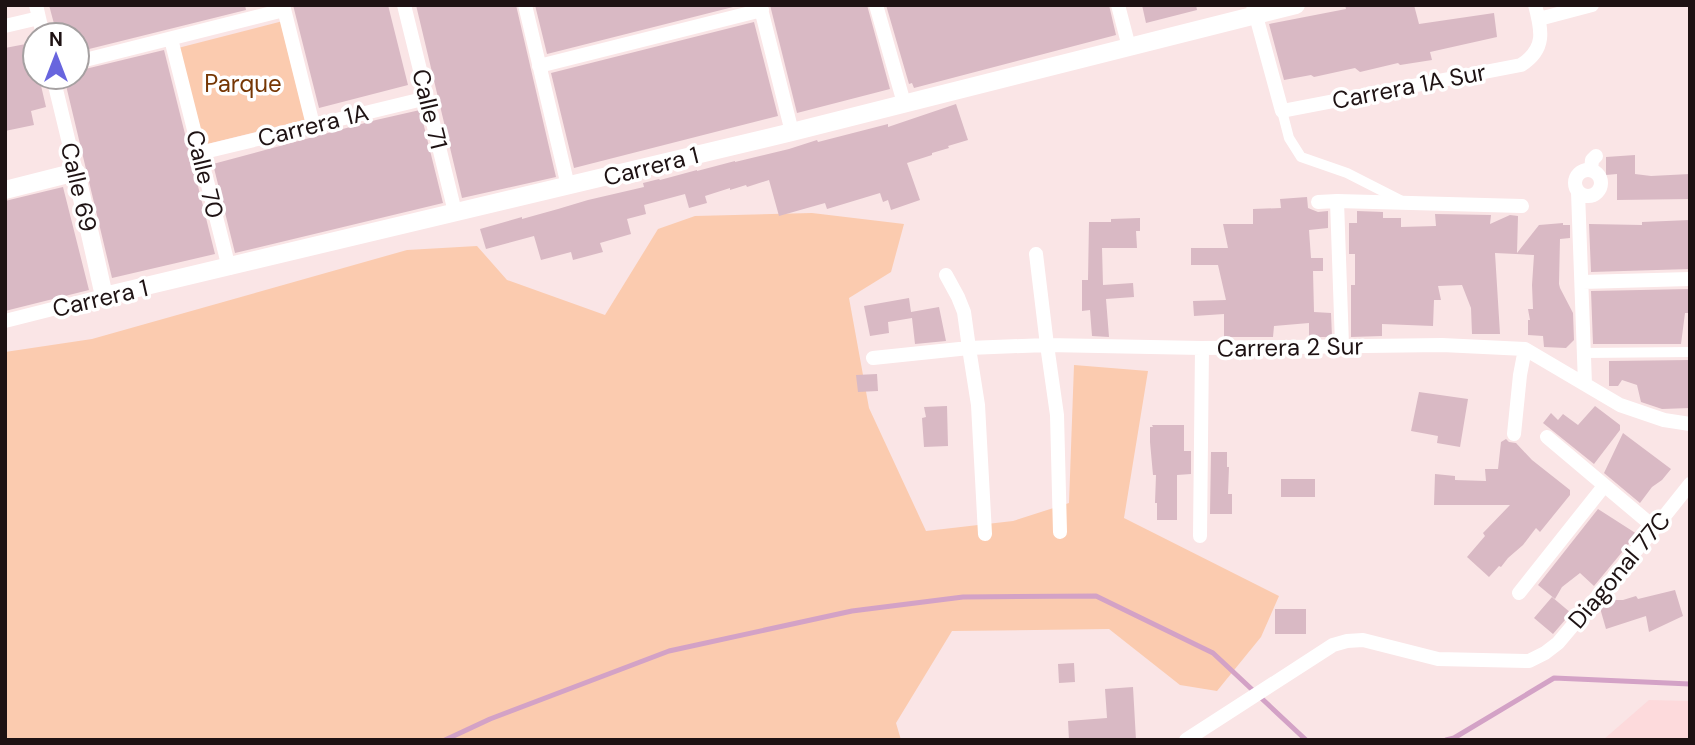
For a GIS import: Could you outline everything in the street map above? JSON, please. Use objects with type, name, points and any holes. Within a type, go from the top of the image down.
[{"type":"street","name":"Calle 71","points":[[404,5],[455,212]]},
{"type":"street","points":[[525,5],[568,186]]},
{"type":"street","points":[[876,5],[904,103]]},
{"type":"street","points":[[1118,5],[1129,47]]},
{"type":"street","name":"Carrera 1","points":[[5,321],[792,132],[1129,47],[1254,10],[1296,5]]},
{"type":"street","points":[[1537,12],[1592,5]]},
{"type":"street","points":[[91,59],[284,8],[313,125]]},
{"type":"street","points":[[540,66],[761,8],[792,132]]},
{"type":"street","points":[[1254,10],[1289,138],[1301,157],[1347,173],[1404,203]]},
{"type":"street","points":[[5,26],[37,11]]},
{"type":"street","name":"Carrera 1A Sur","points":[[1282,111],[1521,65],[1534,56],[1540,43],[1537,12]]},
{"type":"street","name":"Calle 70","points":[[171,39],[229,268]]},
{"type":"street","name":"Calle 69","points":[[56,91],[104,296]]},
{"type":"street","name":"Carrera 1A","points":[[200,153],[427,97]]},
{"type":"street","points":[[1591,170],[1592,160],[1596,156]]},
{"type":"street","points":[[1591,170],[1602,182],[1600,190],[1593,196],[1585,197],[1574,185],[1576,177],[1583,171],[1591,170]]},
{"type":"street","points":[[5,190],[76,172]]},
{"type":"street","points":[[1578,192],[1585,384]]},
{"type":"street","points":[[1337,201],[1342,345]]},
{"type":"street","points":[[1318,202],[1522,206]]},
{"type":"street","points":[[1035,254],[1057,415],[1060,531]]},
{"type":"street","points":[[946,275],[964,312],[978,405],[985,534]]},
{"type":"street","points":[[1582,282],[1690,279]]},
{"type":"street","name":"Carrera 2 Sur","points":[[873,358],[969,348],[1046,345],[1202,348],[1443,345],[1525,349],[1620,405],[1664,420],[1690,424]]},
{"type":"street","points":[[1200,536],[1202,348]]},
{"type":"street","points":[[1514,434],[1525,349]]},
{"type":"street","points":[[1584,354],[1690,352]]},
{"type":"street","points":[[1548,437],[1655,528]]},
{"type":"street","name":"Diagonal 77C","points":[[1186,740],[1333,645],[1347,641],[1363,640],[1438,659],[1529,661],[1545,653],[1558,643],[1690,484]]},
{"type":"street","points":[[1519,593],[1604,486]]},
{"type":"shaded area","points":[[1649,700],[1690,701],[1690,740],[1603,740]]},
{"type":"green space","name":"Parque","points":[[283,21],[308,119],[203,145],[178,48]]},
{"type":"green space","points":[[812,213],[904,224],[891,272],[849,298],[869,408],[926,531],[1013,521],[1069,503],[1074,365],[1148,371],[1124,518],[1279,596],[1261,637],[1217,691],[1180,685],[1109,629],[952,631],[896,723],[901,740],[5,740],[5,352],[92,339],[407,250],[477,246],[507,280],[605,315],[658,229],[695,216]]},
{"type":"building","points":[[49,5],[245,5],[246,10],[91,49],[91,21],[53,21]]},
{"type":"building","points":[[293,5],[388,5],[408,85],[319,108]]},
{"type":"building","points":[[416,5],[516,5],[556,177],[462,198]]},
{"type":"building","points":[[535,5],[741,5],[547,54]]},
{"type":"building","points":[[770,5],[867,5],[890,89],[797,113]]},
{"type":"building","points":[[886,5],[1109,5],[1116,35],[914,88],[912,83],[909,84]]},
{"type":"building","points":[[1142,5],[1196,5],[1197,10],[1146,23]]},
{"type":"building","points":[[1345,5],[1414,5],[1419,24],[1494,13],[1497,37],[1430,52],[1432,60],[1400,65],[1398,63],[1360,72],[1355,68],[1284,80],[1269,24],[1346,9]]},
{"type":"building","points":[[754,22],[778,116],[574,168],[551,73]]},
{"type":"building","points":[[21,45],[21,91],[42,91],[46,107],[31,111],[34,125],[5,131],[5,48]]},
{"type":"building","points":[[164,50],[215,254],[112,278],[67,91],[91,91],[91,68]]},
{"type":"building","points":[[956,104],[968,140],[907,163],[920,200],[891,210],[888,200],[883,202],[880,193],[827,209],[825,203],[779,216],[769,180],[705,196],[707,203],[689,208],[685,194],[644,205],[646,214],[627,219],[631,234],[600,243],[603,252],[573,260],[571,252],[541,260],[534,236],[486,249],[480,229],[644,187],[643,183],[659,179],[817,140],[818,142],[888,124],[888,127]]},
{"type":"building","points":[[420,110],[443,203],[235,253],[213,164]]},
{"type":"building","points":[[1635,155],[1635,174],[1690,174],[1690,199],[1617,200],[1617,174],[1606,175],[1606,157]]},
{"type":"building","points":[[63,187],[89,290],[5,311],[5,201]]},
{"type":"building","points":[[1307,197],[1308,208],[1318,212],[1328,211],[1328,228],[1309,230],[1311,258],[1323,258],[1323,271],[1313,271],[1314,312],[1331,313],[1332,337],[1309,337],[1309,323],[1274,326],[1273,337],[1224,337],[1224,314],[1194,316],[1193,301],[1226,300],[1218,265],[1191,265],[1191,248],[1228,248],[1223,224],[1253,224],[1253,209],[1281,208],[1280,199]]},
{"type":"building","points":[[1357,211],[1383,212],[1383,218],[1401,218],[1401,227],[1436,226],[1435,214],[1491,215],[1490,224],[1510,215],[1518,216],[1517,253],[1539,225],[1570,225],[1570,238],[1560,239],[1559,284],[1573,313],[1574,340],[1566,348],[1544,347],[1543,336],[1528,335],[1528,309],[1533,309],[1534,255],[1495,253],[1500,334],[1472,334],[1471,308],[1462,285],[1438,286],[1441,300],[1434,300],[1433,326],[1382,324],[1382,336],[1351,337],[1351,285],[1355,285],[1355,254],[1349,254],[1349,223],[1357,223]]},
{"type":"building","points":[[1140,218],[1140,231],[1136,231],[1137,248],[1102,248],[1103,285],[1133,283],[1134,297],[1106,299],[1109,337],[1092,336],[1090,310],[1082,311],[1082,280],[1088,280],[1089,222]]},
{"type":"building","points":[[1690,220],[1690,269],[1591,272],[1589,224],[1642,225],[1642,222]]},
{"type":"building","points":[[1690,289],[1690,313],[1685,313],[1681,344],[1593,344],[1591,291]]},
{"type":"building","points":[[909,298],[911,312],[939,307],[946,341],[915,344],[912,318],[888,322],[889,333],[870,336],[864,306]]},
{"type":"building","points":[[1690,360],[1690,408],[1662,409],[1641,402],[1637,385],[1622,380],[1618,386],[1609,386],[1609,361]]},
{"type":"building","points":[[877,374],[878,391],[858,392],[856,375]]},
{"type":"building","points":[[1419,392],[1468,399],[1460,447],[1437,443],[1438,436],[1411,431]]},
{"type":"building","points":[[947,406],[948,446],[924,447],[924,407]]},
{"type":"building","points":[[1595,406],[1620,425],[1620,430],[1594,464],[1543,423],[1551,413],[1558,420],[1563,414],[1578,425]]},
{"type":"building","points":[[1152,425],[1184,425],[1184,451],[1191,451],[1191,474],[1177,475],[1177,520],[1157,520],[1156,475],[1153,475],[1150,442]]},
{"type":"building","points":[[1623,433],[1671,469],[1640,503],[1604,473]]},
{"type":"building","points":[[1506,439],[1516,443],[1532,460],[1570,490],[1570,495],[1540,532],[1536,528],[1523,545],[1489,577],[1467,557],[1485,536],[1483,533],[1510,505],[1434,505],[1435,474],[1455,476],[1455,480],[1486,481],[1485,469],[1498,469],[1501,442]]},
{"type":"building","points":[[1211,452],[1227,452],[1228,494],[1232,494],[1232,514],[1210,514]]},
{"type":"building","points":[[1281,479],[1315,479],[1315,497],[1281,497]]},
{"type":"building","points":[[1598,509],[1637,534],[1594,586],[1580,573],[1562,587],[1555,599],[1538,585]]},
{"type":"building","points":[[1675,590],[1683,616],[1649,632],[1646,616],[1606,629],[1600,608],[1607,600],[1623,600],[1636,596],[1638,599]]},
{"type":"building","points":[[1552,597],[1571,613],[1553,634],[1534,618]]},
{"type":"building","points":[[1275,609],[1306,609],[1306,634],[1275,634]]},
{"type":"building","points":[[1074,663],[1075,682],[1059,683],[1058,664]]},
{"type":"building","points":[[1133,687],[1136,740],[1069,740],[1068,721],[1107,718],[1105,689]]},
{"type":"waterway","points":[[445,740],[490,719],[669,651],[852,611],[963,597],[1096,596],[1213,653],[1306,740]]},
{"type":"waterway","points":[[1446,740],[1454,738],[1554,678],[1690,684]]}]
